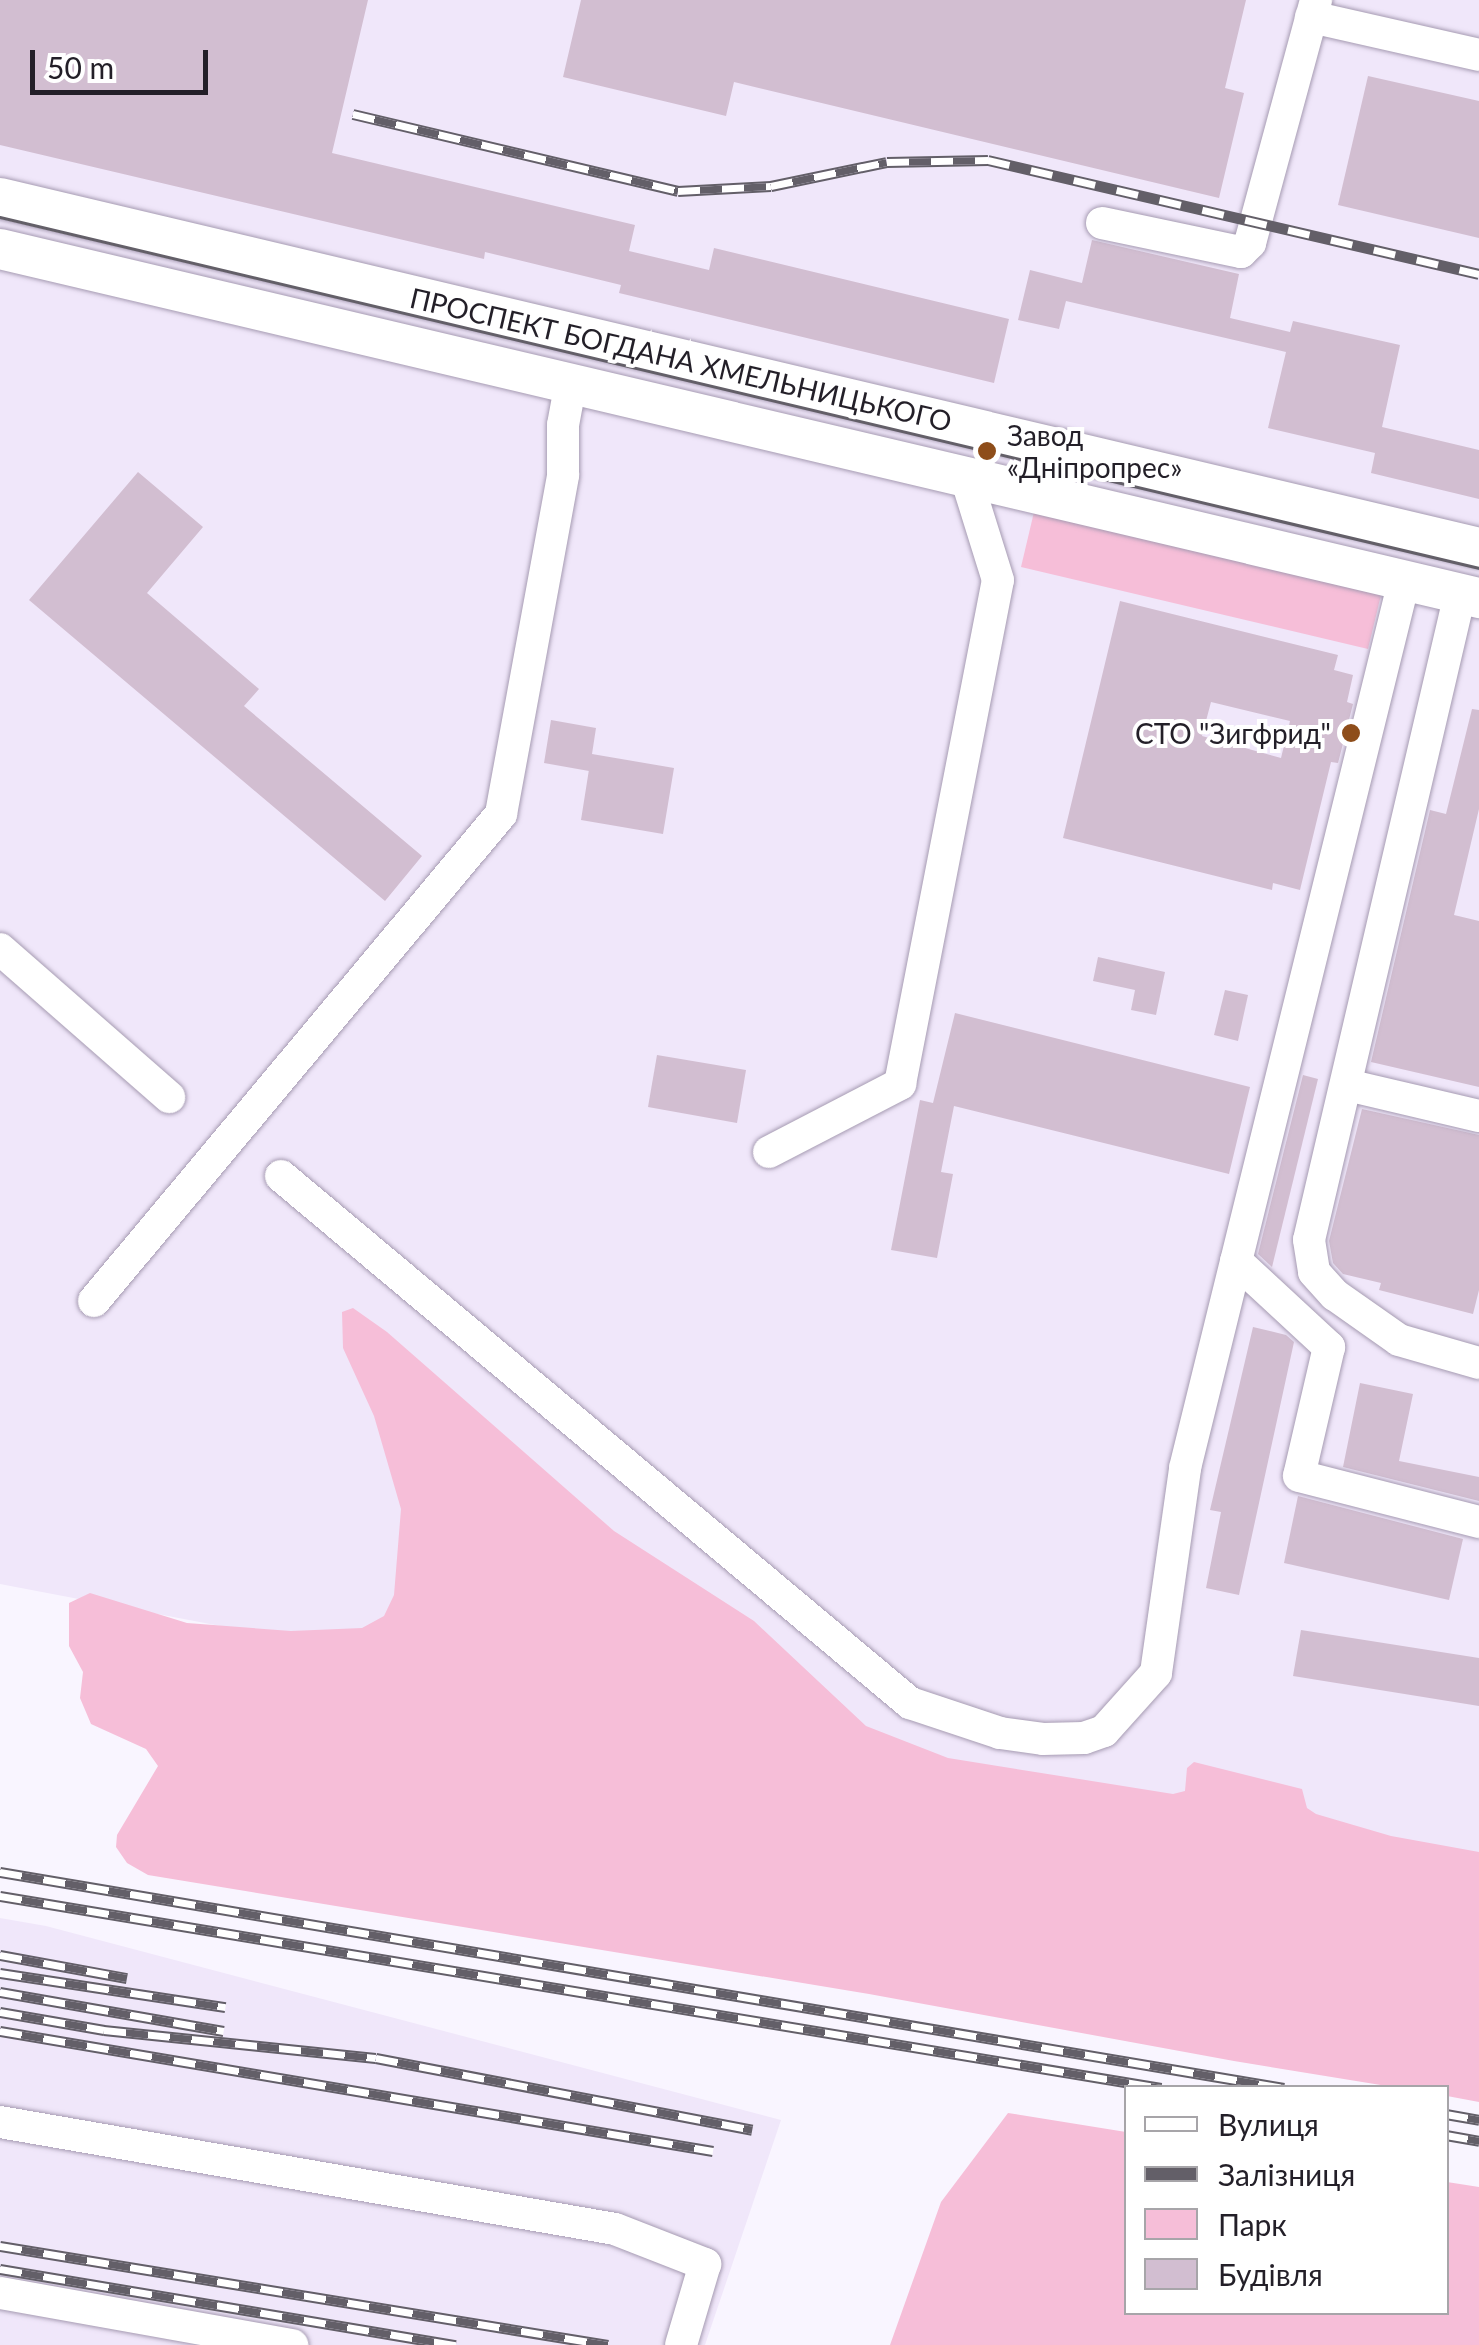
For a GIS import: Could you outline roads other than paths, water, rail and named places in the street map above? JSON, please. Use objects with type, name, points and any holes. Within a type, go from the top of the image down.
[{"type":"main road","name":"ПРОСПЕКТ БОГДАНА ХМЕЛЬНИЦЬКОГО","points":[[0,198],[1479,548]]},
{"type":"main road","name":"ПРОСПЕКТ БОГДАНА ХМЕЛЬНИЦЬКОГО","points":[[0,249],[1470,596]]},
{"type":"lane","points":[[1102,223],[1242,252],[1250,242],[1314,8],[1479,54]]},
{"type":"lane","points":[[94,1301],[501,814],[563,475],[563,425],[571,382]]},
{"type":"lane","points":[[769,1152],[900,1084],[998,580],[966,476]]},
{"type":"lane","points":[[281,1176],[910,1704],[1000,1733],[1043,1739],[1084,1738],[1104,1730],[1156,1672],[1185,1468],[1404,581]]},
{"type":"lane","points":[[1470,596],[1309,1240],[1314,1272],[1335,1295],[1399,1340],[1479,1363]]},
{"type":"lane","points":[[0,949],[169,1097]]},
{"type":"lane","points":[[1347,1085],[1479,1116]]},
{"type":"lane","points":[[1236,1261],[1329,1347],[1298,1476],[1479,1522]]},
{"type":"lane","points":[[0,2122],[615,2229],[705,2264],[681,2345]]},
{"type":"lane","points":[[0,2293],[292,2345]]},
{"type":"tram line","points":[[0,217],[1479,568]]},
{"type":"railway","points":[[353,114],[678,191],[771,186],[887,162],[988,160],[1479,274]]},
{"type":"railway","points":[[0,1872],[1266,2085]]},
{"type":"railway","points":[[0,1896],[1143,2085]]},
{"type":"railway","points":[[0,1955],[127,1978]]},
{"type":"railway","points":[[0,1973],[225,2007]]},
{"type":"railway","points":[[0,1992],[224,2031]]},
{"type":"railway","points":[[0,2012],[104,2030],[376,2058],[752,2130]]},
{"type":"railway","points":[[0,2031],[713,2151]]},
{"type":"railway","points":[[1449,2115],[1479,2120]]},
{"type":"railway","points":[[1449,2136],[1479,2141]]},
{"type":"railway","points":[[0,2246],[608,2345]]},
{"type":"railway","points":[[0,2269],[456,2345]]},
{"type":"place","name":"Завод «Дніпропрес»","points":[[987,451]]},
{"type":"place","name":"СТО \"Зигфрид\"","points":[[1351,733]]}]
